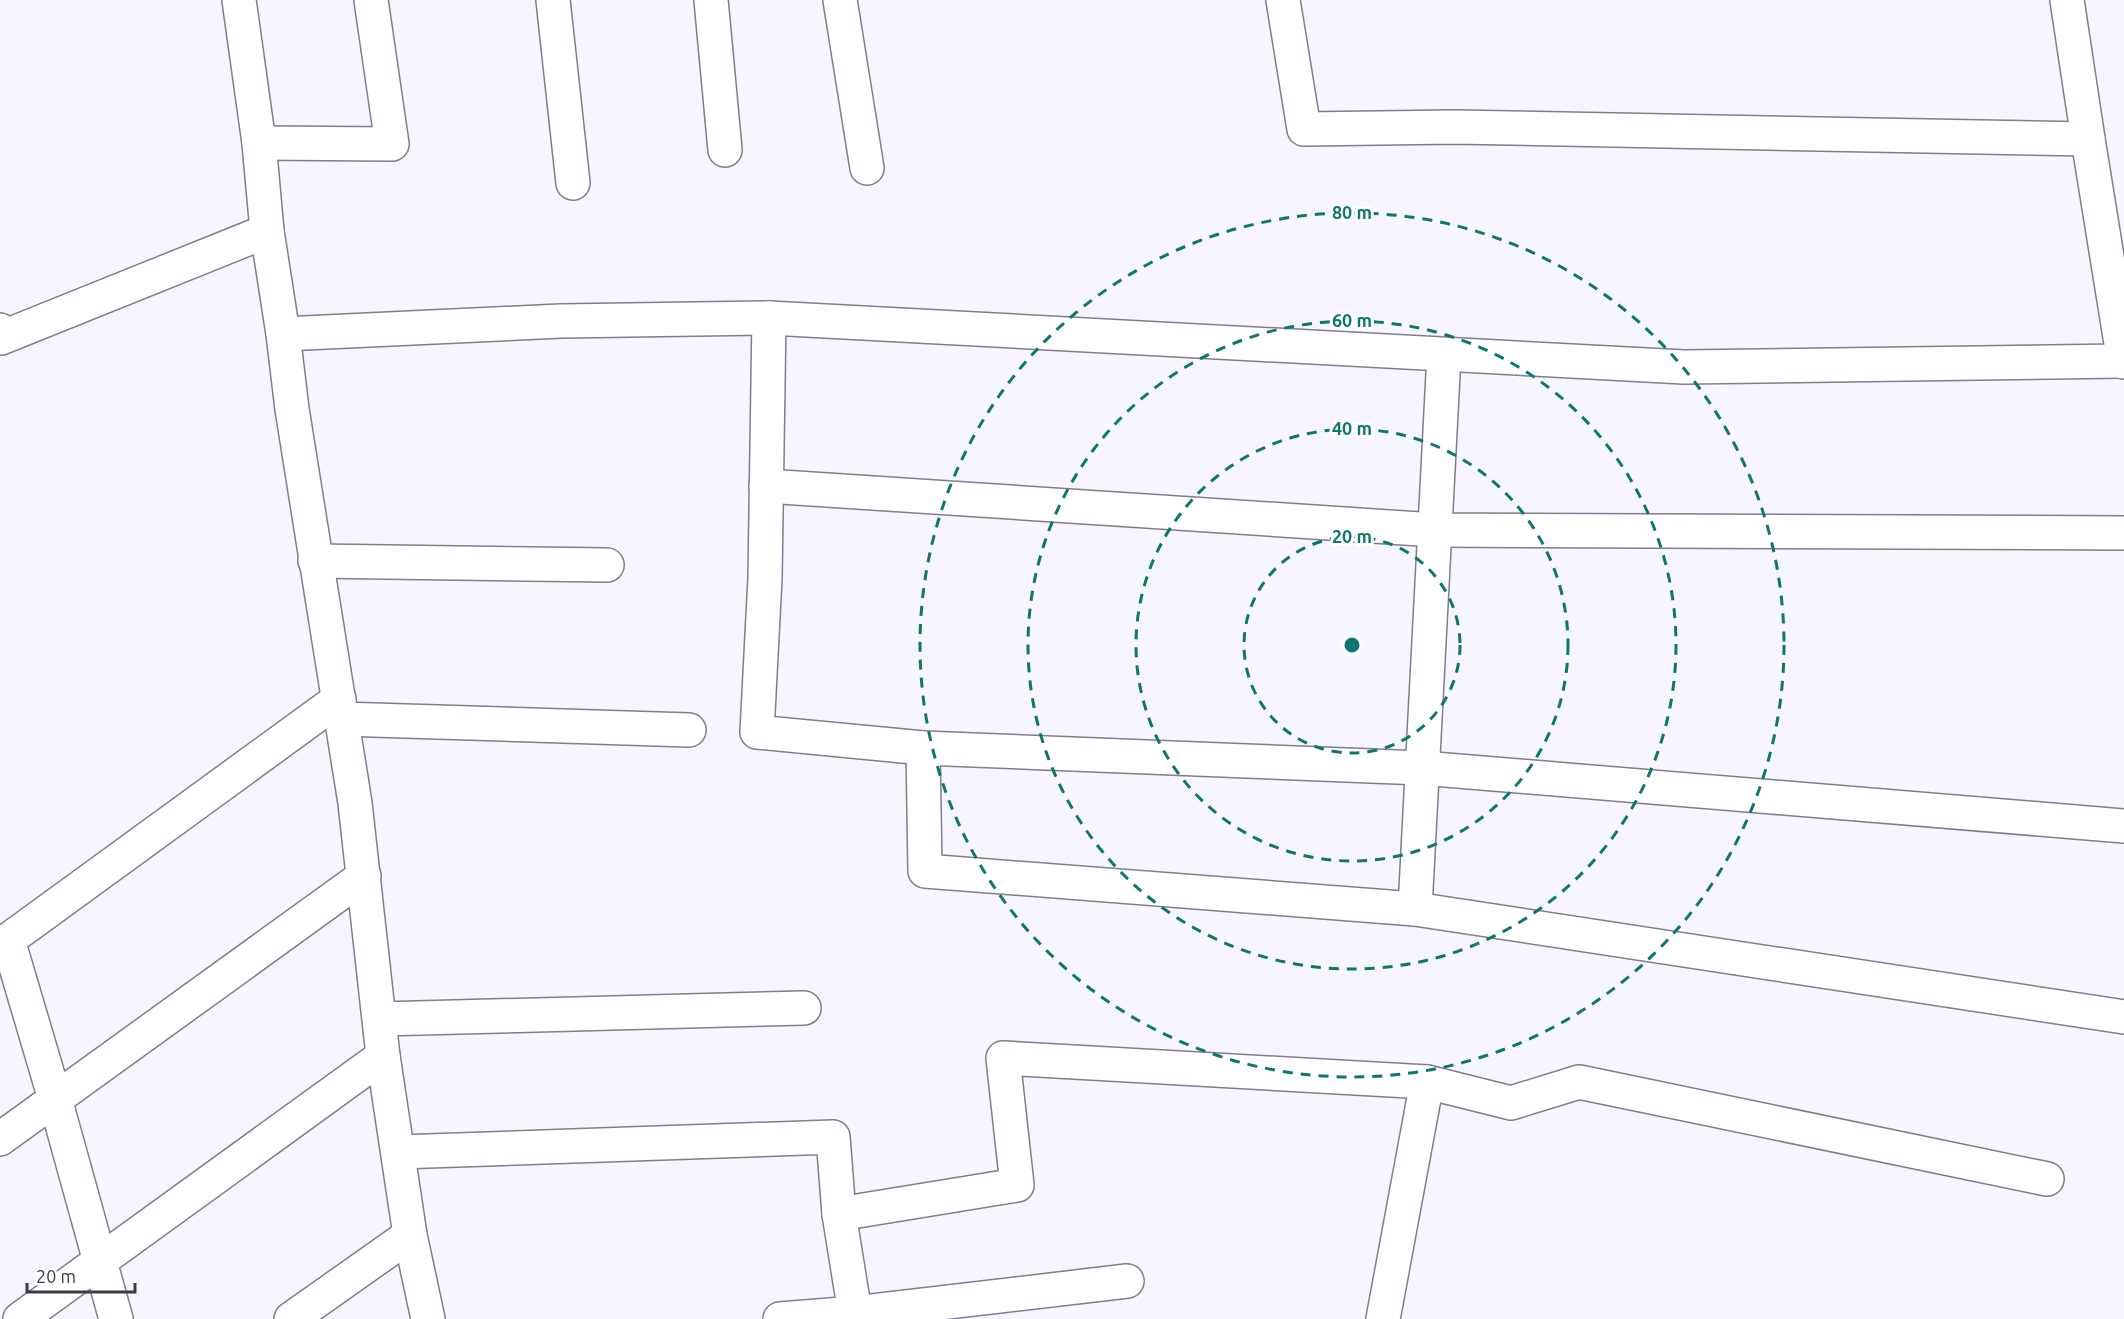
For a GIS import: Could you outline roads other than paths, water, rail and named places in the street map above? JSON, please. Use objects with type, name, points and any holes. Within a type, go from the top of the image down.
[{"type":"street","points":[[238,0],[292,409],[364,876],[383,1056],[410,1235],[428,1319]]},
{"type":"street","points":[[258,143],[392,144],[371,0]]},
{"type":"street","points":[[553,0],[573,183]]},
{"type":"street","points":[[711,0],[725,150]]},
{"type":"street","points":[[840,0],[867,168]]},
{"type":"street","points":[[1282,0],[1304,129],[1454,128],[2088,139]]},
{"type":"street","points":[[283,334],[561,321],[769,318],[1684,368],[2123,362],[2067,0]]},
{"type":"street","points":[[0,330],[1,338],[267,231]]},
{"type":"street","points":[[769,318],[765,578],[757,732],[923,748],[1422,768],[2124,826]]},
{"type":"street","points":[[1415,909],[1444,355]]},
{"type":"street","points":[[766,486],[1435,530],[2124,533]]},
{"type":"street","points":[[315,561],[607,566]]},
{"type":"street","points":[[116,1319],[55,1099],[4,943],[340,709],[689,730]]},
{"type":"street","points":[[923,748],[926,871],[1415,909],[2124,1017]]},
{"type":"street","points":[[0,1139],[364,876]]},
{"type":"street","points":[[380,1019],[804,1008]]},
{"type":"street","points":[[20,1319],[383,1056]]},
{"type":"street","points":[[839,1214],[1017,1185],[1003,1058],[1427,1082],[1511,1103],[1579,1082],[2047,1179]]},
{"type":"street","points":[[1383,1319],[1427,1082]]},
{"type":"street","points":[[398,1152],[834,1137],[839,1214],[855,1313]]},
{"type":"street","points":[[291,1319],[410,1235]]},
{"type":"street","points":[[780,1319],[855,1313],[1004,1308],[1128,1281]]}]
